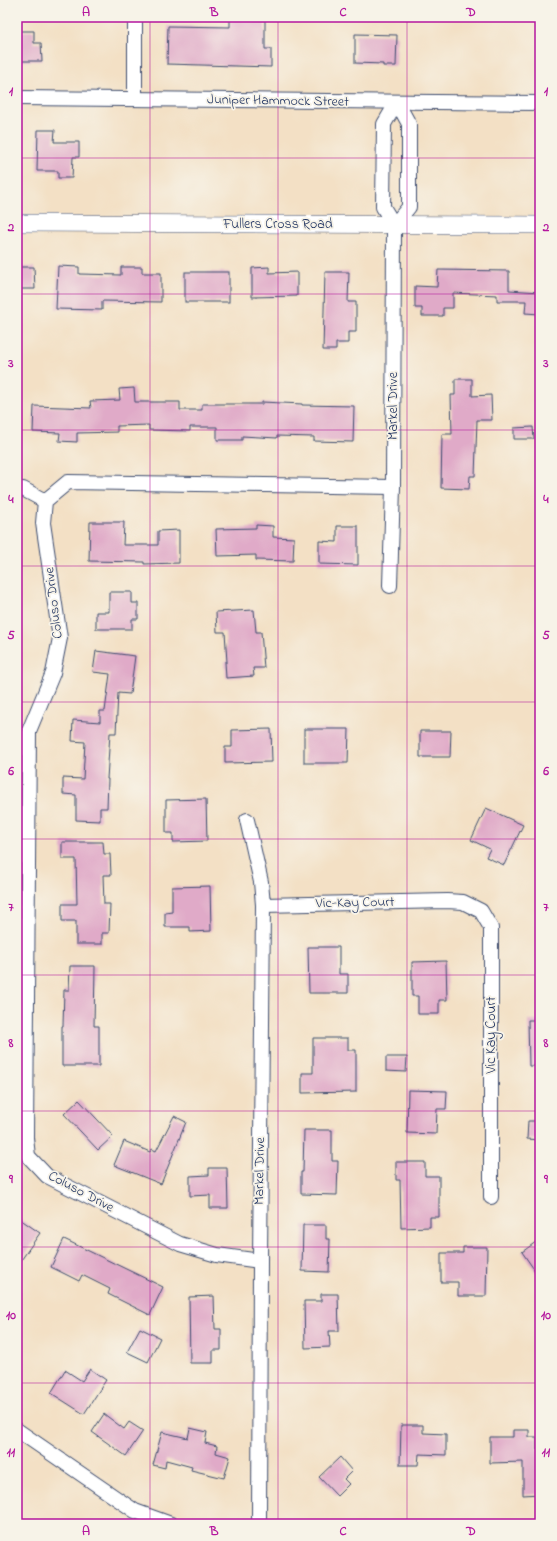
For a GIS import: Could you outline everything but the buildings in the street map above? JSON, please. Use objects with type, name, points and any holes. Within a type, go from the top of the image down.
[{"type":"street","points":[[135,17],[135,99]]},
{"type":"street","name":"Juniper Hammock Street","points":[[17,98],[540,103]]},
{"type":"street","points":[[396,102],[409,124],[409,207],[394,225],[384,207],[384,124],[396,102]]},
{"type":"street","name":"Fullers Cross Road","points":[[17,223],[540,225]]},
{"type":"street","name":"Markel Drive","points":[[390,586],[393,487],[394,225]]},
{"type":"street","points":[[24,488],[45,501],[68,482],[393,487]]},
{"type":"street","name":"Coluso Drive","points":[[45,501],[43,523],[60,638],[53,673],[29,731],[26,1138],[28,1156],[47,1176],[180,1244],[217,1255],[260,1261]]},
{"type":"street","name":"Markel Drive","points":[[247,820],[261,882],[263,905],[260,1261],[260,1524]]},
{"type":"street","name":"Vic-Kay Court","points":[[263,905],[447,901]]},
{"type":"street","name":"Vic Kay Court","points":[[447,901],[463,902],[481,911],[491,928],[491,1197]]},
{"type":"street","points":[[17,1430],[135,1511],[171,1524]]}]
